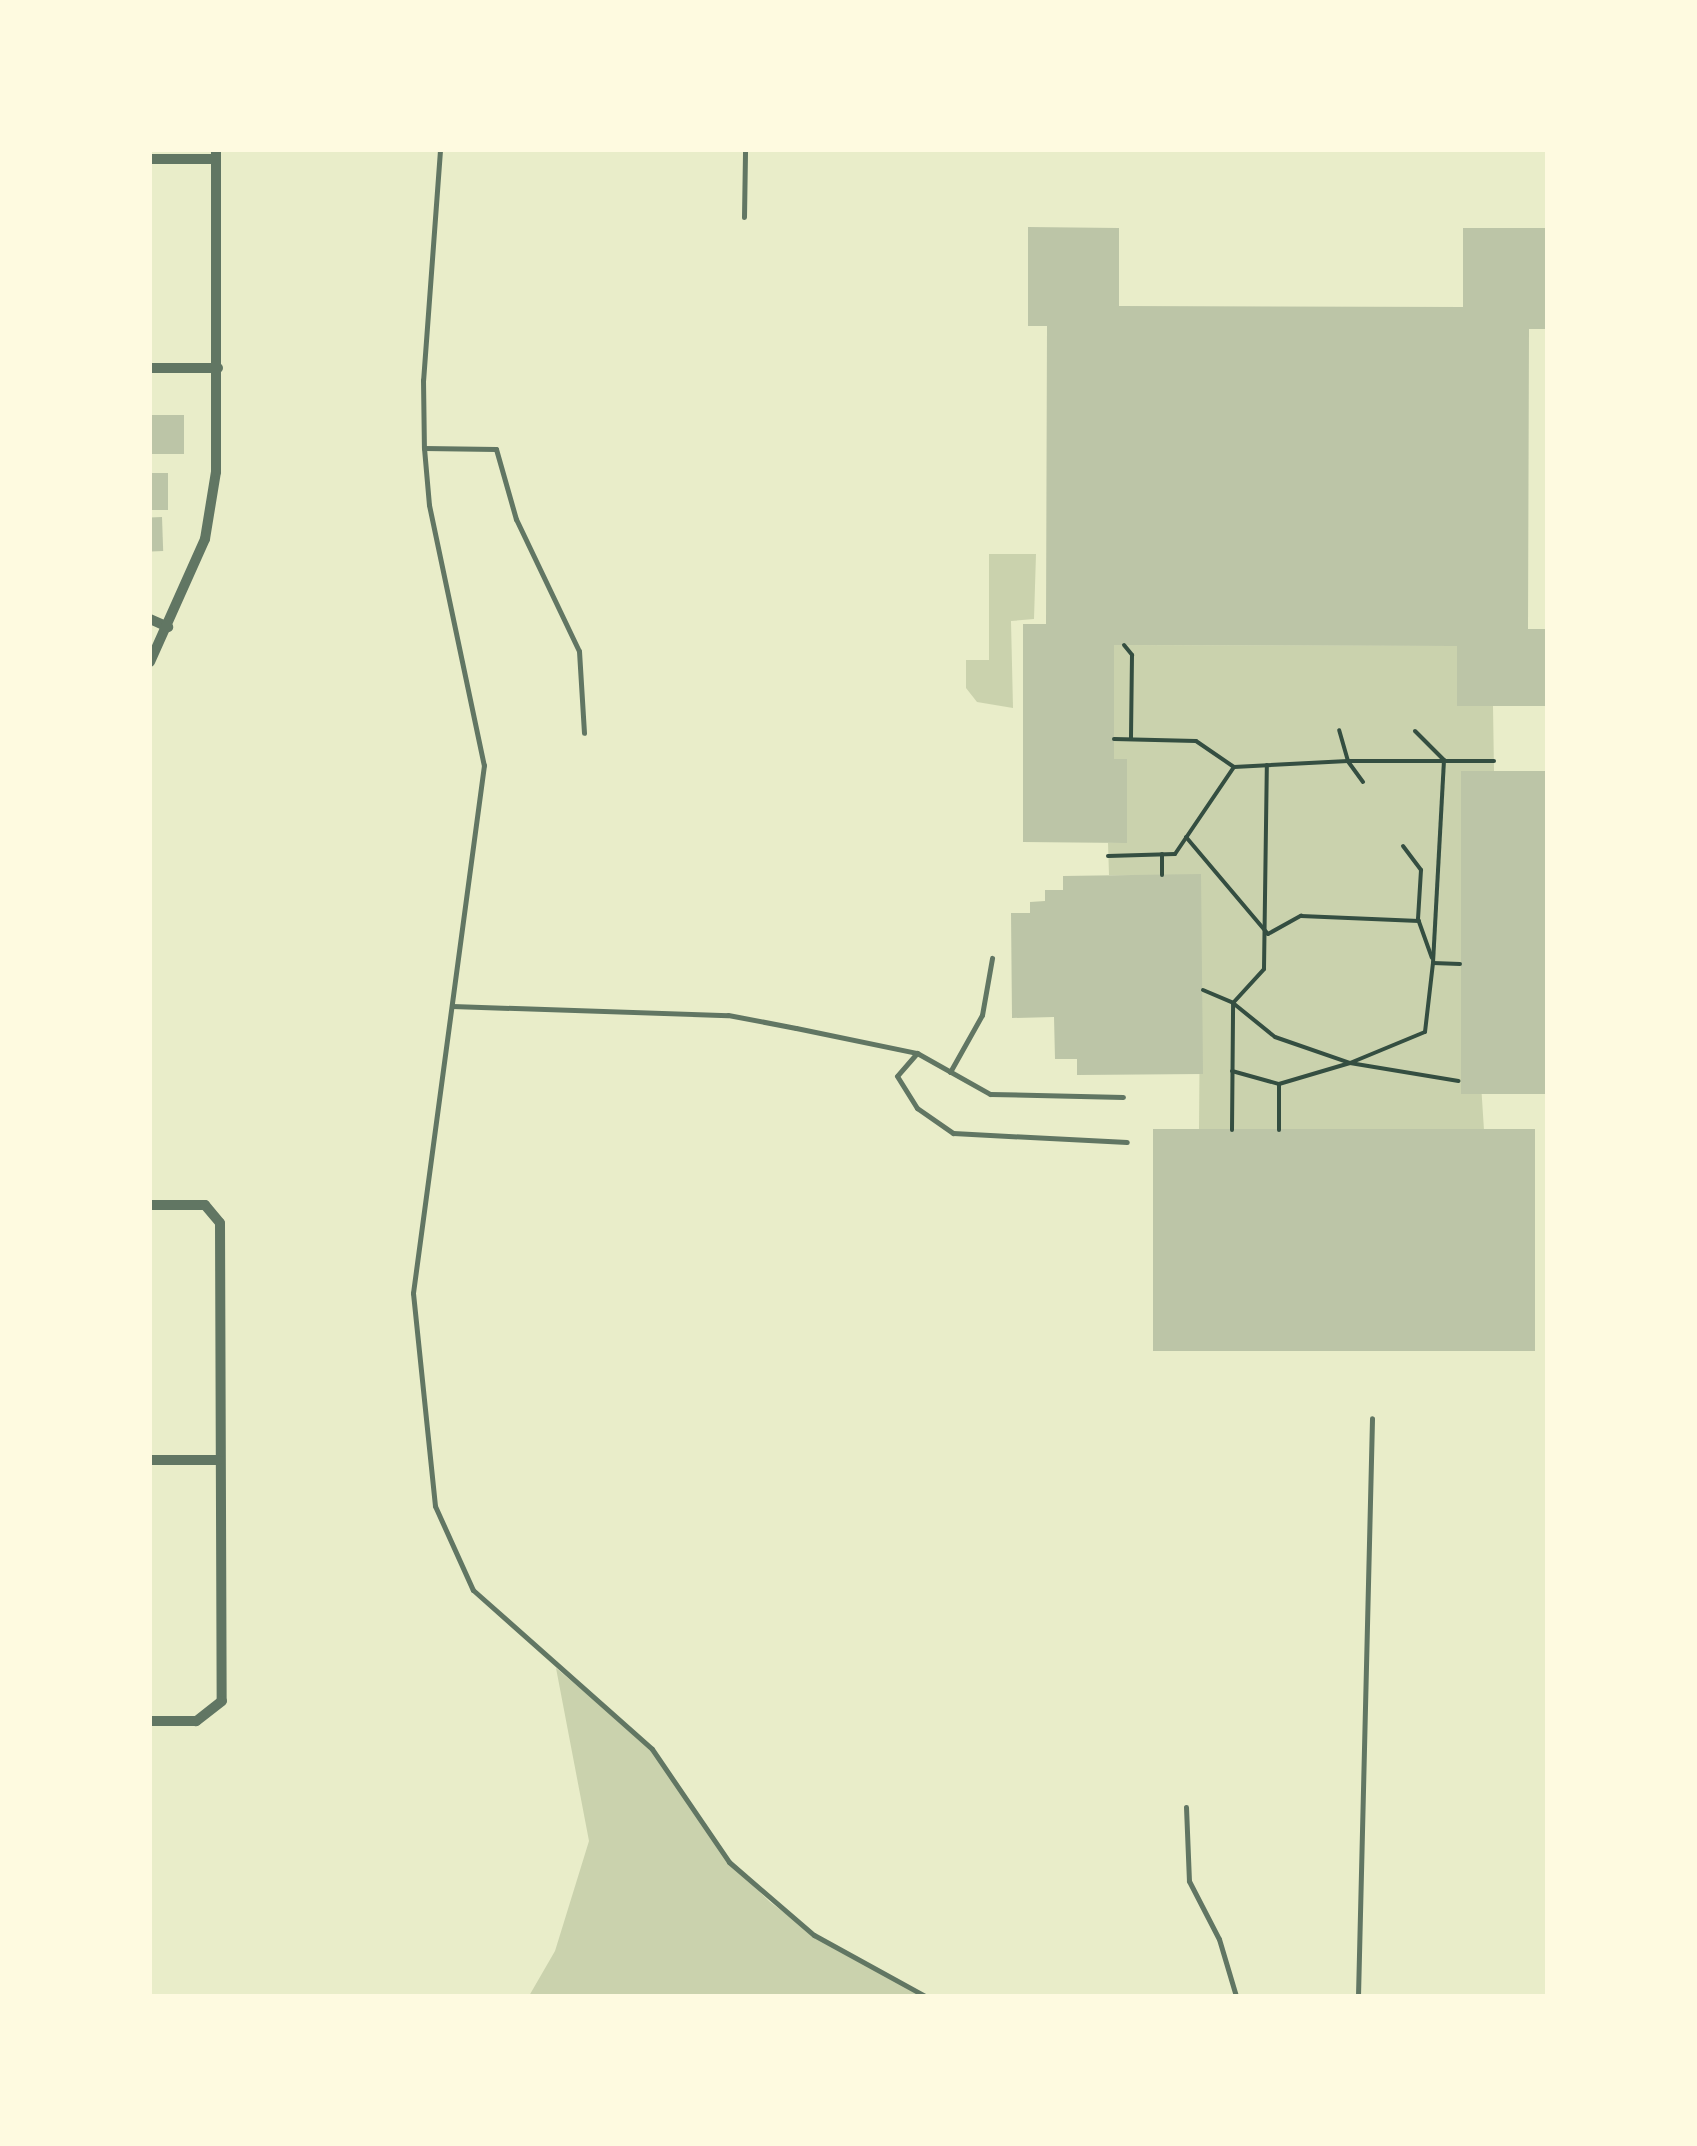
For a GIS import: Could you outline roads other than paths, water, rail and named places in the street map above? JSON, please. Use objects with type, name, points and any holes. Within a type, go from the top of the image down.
[{"type":"street","points":[[150,159],[216,155],[218,368],[216,472],[204,540],[150,662]]},
{"type":"street","points":[[150,368],[218,368]]},
{"type":"street","points":[[150,619],[168,627]]},
{"type":"street","points":[[150,1204],[204,1205],[220,1223],[222,1701],[196,1721],[150,1721]]},
{"type":"street","points":[[150,1460],[218,1460]]},
{"type":"lane","points":[[440,150],[423,380],[424,448],[429,505],[484,765],[412,1331],[435,1506],[453,1556],[473,1590],[508,1626],[652,1749],[729,1862],[770,1902],[814,1935],[925,1996]]},
{"type":"lane","points":[[744,218],[745,150]]},
{"type":"lane","points":[[424,448],[496,449],[512,509],[579,651],[584,732]]},
{"type":"lane","points":[[950,1072],[982,1015],[992,958]]},
{"type":"lane","points":[[452,1006],[728,1015],[917,1053],[990,1094],[1122,1097]]},
{"type":"lane","points":[[917,1053],[896,1076],[917,1108],[953,1133],[1128,1142]]},
{"type":"lane","points":[[1358,1996],[1372,1418]]},
{"type":"lane","points":[[1186,1807],[1189,1880],[1219,1939],[1236,1996]]}]
